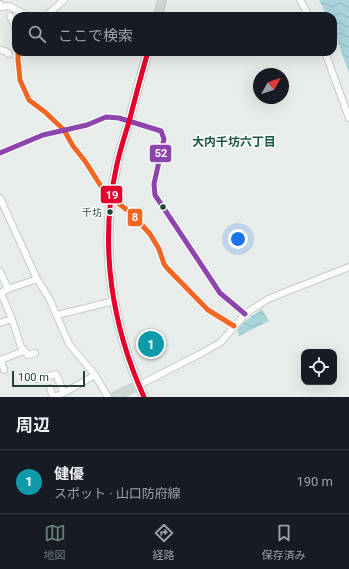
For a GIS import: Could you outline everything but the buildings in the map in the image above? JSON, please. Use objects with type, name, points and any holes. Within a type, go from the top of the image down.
[{"type":"main road","points":[[159,12],[162,0]]},
{"type":"main road","points":[[144,397],[125,347],[114,302],[109,251],[111,198],[116,168],[147,56]]},
{"type":"main road","points":[[114,397],[139,385]]},
{"type":"street","points":[[51,12],[64,0]]},
{"type":"street","points":[[300,0],[307,12]]},
{"type":"street","points":[[0,4],[1,7],[9,6],[21,12]]},
{"type":"street","points":[[10,16],[12,20]]},
{"type":"street","points":[[0,50],[9,54]]},
{"type":"street","points":[[18,56],[20,80],[29,100],[45,112],[64,130],[101,188],[111,198],[132,213],[150,234],[159,249],[164,264],[167,268],[208,310],[234,326]]},
{"type":"street","points":[[326,56],[349,118]]},
{"type":"street","points":[[0,153],[43,135],[87,125],[106,118],[119,118],[158,130],[163,134],[164,139],[154,184],[155,195],[220,293],[245,314]]},
{"type":"street","points":[[0,198],[37,279],[49,298],[69,344],[95,375],[108,397]]},
{"type":"street","points":[[139,385],[209,349],[226,337],[245,314],[268,299],[349,267]]},
{"type":"street","points":[[0,271],[8,289]]},
{"type":"street","points":[[35,353],[28,355],[21,347],[12,319],[0,293],[37,279]]},
{"type":"street","points":[[57,315],[114,302]]},
{"type":"street","points":[[0,323],[12,319]]},
{"type":"street","points":[[4,370],[0,360],[24,350]]},
{"type":"street","points":[[36,379],[56,374],[64,393]]},
{"type":"street","points":[[50,388],[53,397],[64,393],[95,375]]},
{"type":"water","points":[[319,0],[349,0],[349,73],[337,40],[337,12],[325,12]]},
{"type":"water","points":[[262,309],[269,321],[239,336],[237,330],[245,321]]},
{"type":"transit line","name":"8","points":[[18,56],[20,80],[29,100],[45,112],[64,130],[73,146],[85,161],[106,194],[131,213],[150,234],[159,249],[164,264],[167,268],[208,310],[234,326]]},
{"type":"transit line","name":"19","points":[[144,397],[133,370],[117,314],[109,256],[109,227],[111,198],[117,163],[147,56]]},
{"type":"transit line","name":"52","points":[[0,153],[43,135],[87,125],[106,117],[119,118],[161,131],[164,139],[154,184],[155,195],[220,293],[245,314]]},
{"type":"place","name":"千坊","points":[[110,212]]},
{"type":"place","name":"健優","points":[[151,344]]},
{"type":"district","name":"大内千坊六丁目","points":[[234,142]]}]
